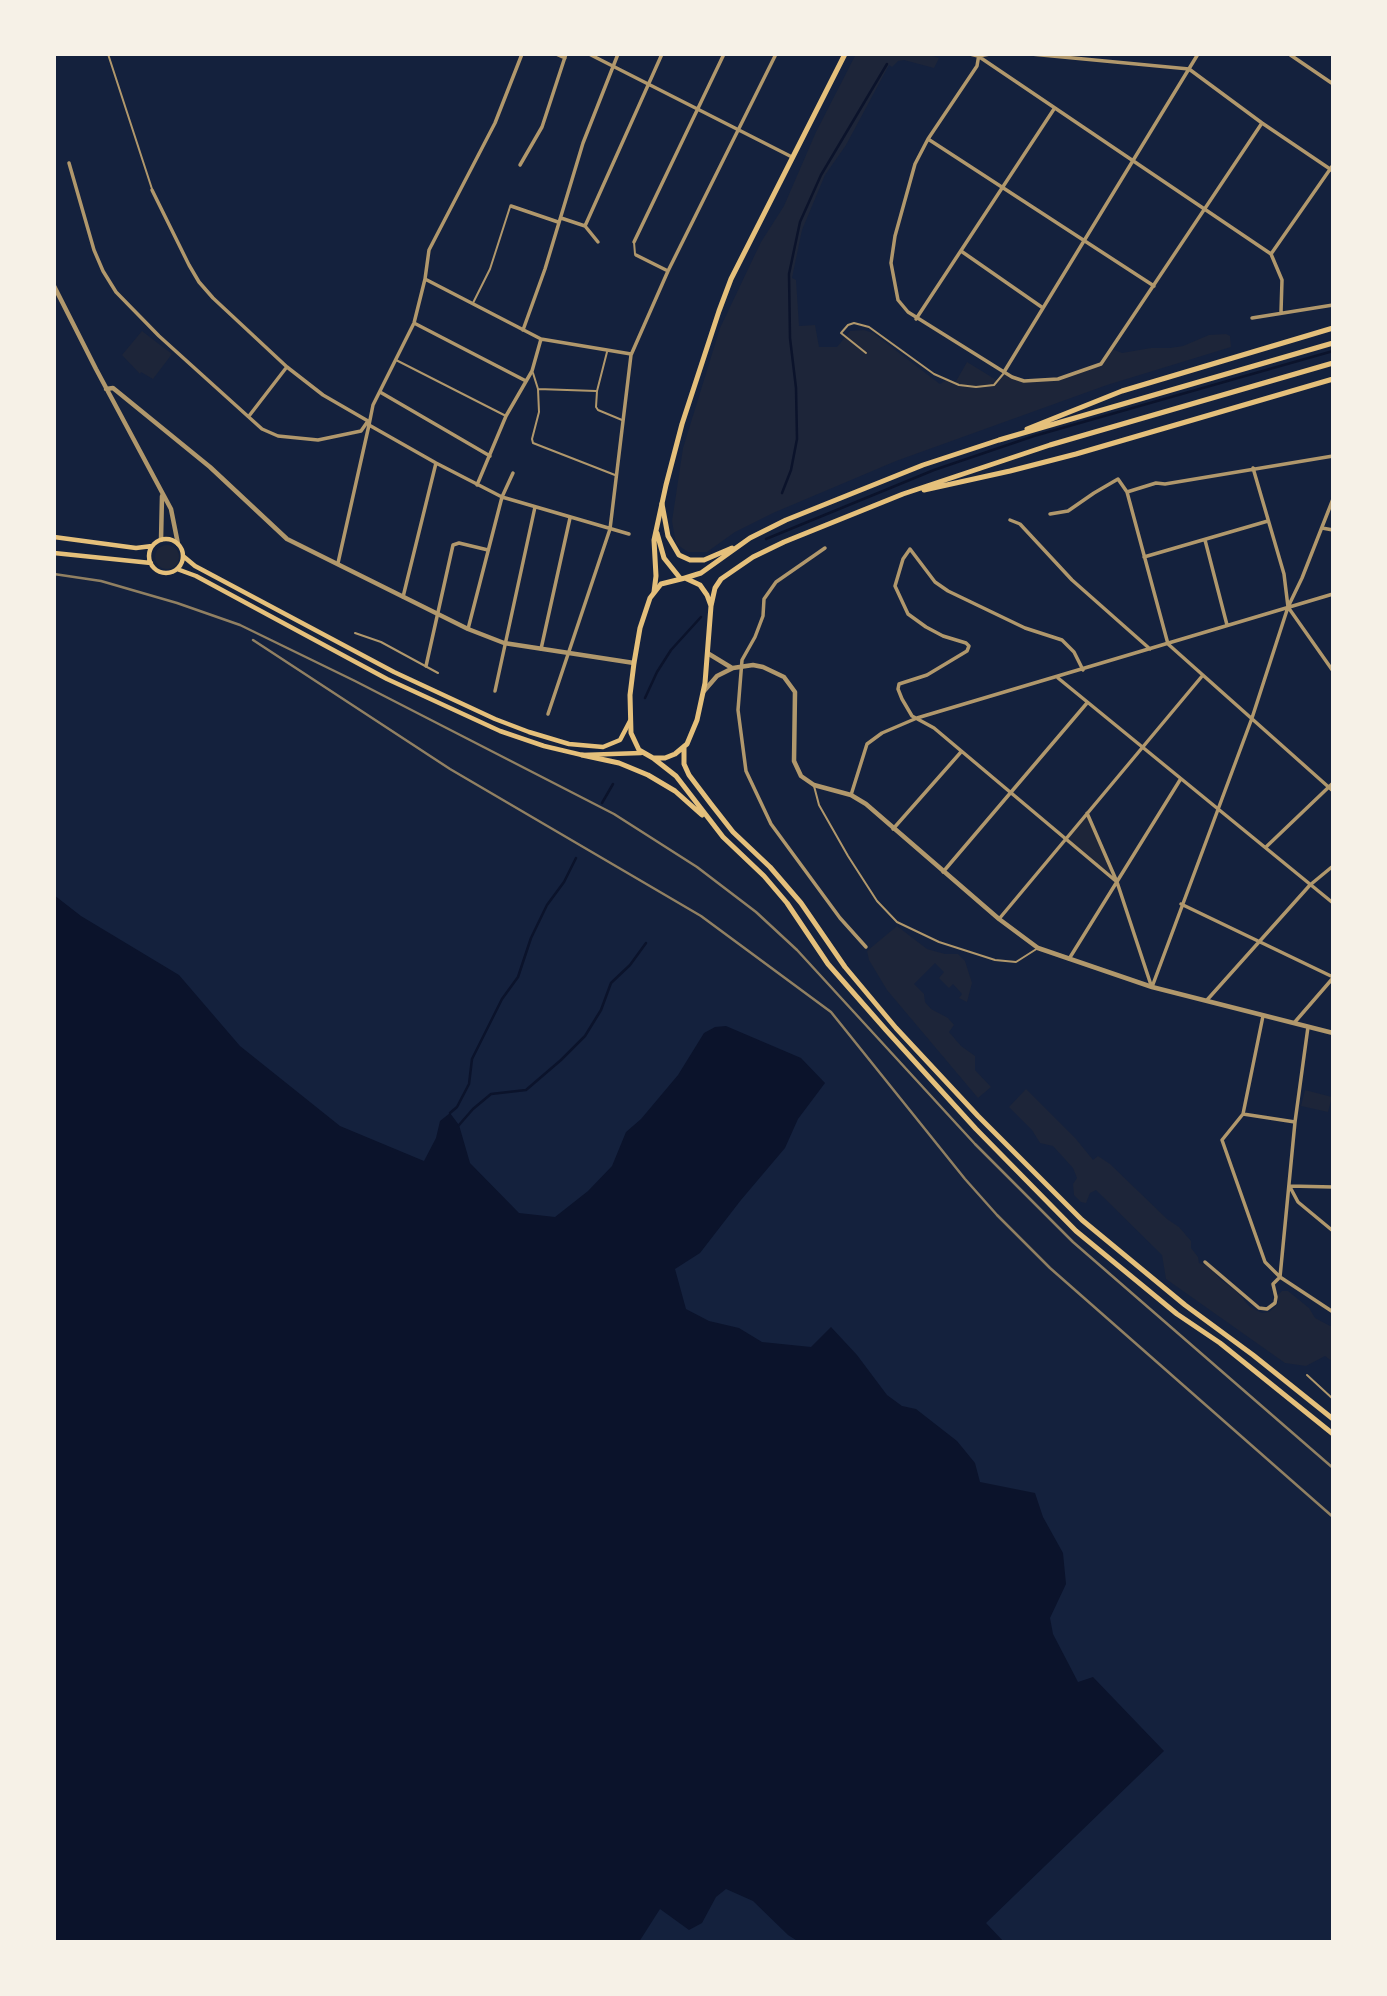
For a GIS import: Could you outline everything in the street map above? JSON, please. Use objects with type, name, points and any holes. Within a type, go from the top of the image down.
[{"type":"main road","points":[[641,753],[632,739],[630,721],[634,663],[643,616],[653,592],[657,529],[673,454],[731,279],[845,54]]},
{"type":"main road","points":[[999,440],[1111,395],[1333,328]]},
{"type":"main road","points":[[662,505],[669,541],[675,552],[684,558],[704,560],[818,506],[913,468],[999,440],[1333,343]]},
{"type":"main road","points":[[1333,363],[1050,445],[904,494],[784,541],[753,557],[732,570],[717,584],[711,606],[709,654],[703,692],[695,727],[684,748],[684,764],[689,775],[726,823],[784,882],[802,903],[845,967],[896,1028],[978,1116],[1082,1220],[1185,1305],[1254,1355],[1333,1419]]},
{"type":"main road","points":[[904,494],[1076,454],[1333,379]]},
{"type":"main road","points":[[657,529],[664,558],[682,578],[701,585],[711,606]]},
{"type":"main road","points":[[54,537],[136,548],[153,546],[161,540],[173,541],[178,544],[183,556],[195,566],[394,672],[517,728],[577,746],[603,747],[620,740],[630,721]]},
{"type":"main road","points":[[653,592],[661,584],[707,569],[744,542]]},
{"type":"main road","points":[[153,546],[149,557],[159,572],[172,572],[177,569],[183,556]]},
{"type":"main road","points":[[54,553],[151,563]]},
{"type":"main road","points":[[177,569],[196,576],[387,679],[475,721],[530,742],[619,763],[666,784],[714,827],[787,903],[828,964],[886,1030],[976,1129],[1076,1231],[1177,1314],[1237,1357],[1333,1434]]},
{"type":"main road","points":[[653,758],[665,758],[684,748]]},
{"type":"main road","points":[[582,755],[641,753],[653,758],[676,776],[714,827]]},
{"type":"street","points":[[338,563],[369,423],[379,391],[414,323],[429,250],[495,123],[522,54]]},
{"type":"street","points":[[520,165],[542,128],[566,56],[556,54]]},
{"type":"street","points":[[589,54],[792,157]]},
{"type":"street","points":[[523,330],[545,269],[583,143],[618,54]]},
{"type":"street","points":[[585,226],[662,54]]},
{"type":"street","points":[[634,242],[724,54]]},
{"type":"street","points":[[548,713],[610,529],[631,355],[667,271],[776,54]]},
{"type":"street","points":[[970,54],[990,54]]},
{"type":"street","points":[[1031,54],[1082,56],[1189,69],[1262,123],[1332,168],[1271,254]]},
{"type":"street","points":[[1004,372],[1198,54]]},
{"type":"street","points":[[1289,54],[1333,84]]},
{"type":"street","points":[[979,55],[1271,254],[1282,280],[1281,312]]},
{"type":"street","points":[[979,55],[977,66],[928,139],[912,172],[891,253],[891,263],[898,300],[916,319],[1004,372],[1024,381],[1058,379],[1101,364],[1262,123]]},
{"type":"street","points":[[916,319],[1054,108]]},
{"type":"street","points":[[928,139],[1154,286]]},
{"type":"street","points":[[69,163],[94,250],[116,292],[159,336],[262,429],[295,440],[318,440],[351,434],[360,431],[369,423]]},
{"type":"street","points":[[152,190],[199,282],[287,367],[323,395],[436,463],[502,497],[629,534]]},
{"type":"street","points":[[511,206],[585,226],[598,242]]},
{"type":"street","points":[[961,251],[1044,308]]},
{"type":"street","points":[[636,255],[667,271]]},
{"type":"street","points":[[425,279],[541,339],[631,355]]},
{"type":"street","points":[[54,286],[173,514],[178,544]]},
{"type":"street","points":[[1252,318],[1333,304]]},
{"type":"street","points":[[414,323],[526,381]]},
{"type":"street","points":[[477,485],[506,416],[532,371],[541,339]]},
{"type":"street","points":[[249,416],[287,367]]},
{"type":"street","points":[[106,389],[113,388],[209,467],[287,539],[468,629],[505,643],[634,663]]},
{"type":"street","points":[[379,391],[490,456]]},
{"type":"street","points":[[1127,492],[1156,483],[1165,484],[1333,456]]},
{"type":"street","points":[[403,597],[436,463]]},
{"type":"street","points":[[1253,468],[1284,574],[1288,607],[1332,669]]},
{"type":"street","points":[[468,629],[502,497],[513,473]]},
{"type":"street","points":[[1051,514],[1068,511],[1118,480],[1127,492],[1168,644],[1331,787],[1265,848]]},
{"type":"street","points":[[161,540],[162,495]]},
{"type":"street","points":[[1152,987],[1252,718],[1288,607],[1333,499]]},
{"type":"street","points":[[495,691],[534,507]]},
{"type":"street","points":[[541,649],[570,518]]},
{"type":"street","points":[[1010,520],[1020,524],[1072,580],[1150,649]]},
{"type":"street","points":[[1144,557],[1268,522]]},
{"type":"street","points":[[1322,528],[1333,530]]},
{"type":"street","points":[[1205,540],[1227,625]]},
{"type":"street","points":[[426,666],[453,545],[459,543],[488,550]]},
{"type":"street","points":[[825,548],[789,571],[776,582],[764,599],[763,616],[755,637],[741,660],[737,710],[746,771],[771,824],[840,918],[866,947]]},
{"type":"street","points":[[1083,670],[1074,652],[1062,640],[1025,628],[948,591],[930,576],[910,549],[903,559],[895,586],[905,611],[926,627],[969,646],[967,650],[927,675],[899,684],[902,699],[912,716],[934,728],[1117,882]]},
{"type":"street","points":[[850,795],[867,744],[882,733],[917,719],[1333,594]]},
{"type":"street","points":[[709,654],[733,668]]},
{"type":"street","points":[[703,692],[718,676],[742,666],[773,670],[784,677],[791,684],[797,702],[794,761],[802,776],[814,785],[850,795],[866,804],[999,919],[1038,948],[1152,987],[1333,1033]]},
{"type":"street","points":[[999,919],[1203,675]]},
{"type":"street","points":[[1058,678],[1333,903]]},
{"type":"street","points":[[943,872],[1087,703]]},
{"type":"street","points":[[894,828],[961,752]]},
{"type":"street","points":[[1068,960],[1180,780]]},
{"type":"street","points":[[1087,813],[1117,882],[1152,987]]},
{"type":"street","points":[[1207,1000],[1310,885],[1333,866]]},
{"type":"street","points":[[1181,904],[1333,978],[1294,1023]]},
{"type":"street","points":[[1263,1015],[1243,1114],[1222,1140],[1265,1262],[1280,1277],[1333,1312]]},
{"type":"street","points":[[1205,1262],[1263,1309],[1270,1308],[1275,1303],[1273,1284],[1280,1277],[1295,1122],[1308,1027]]},
{"type":"street","points":[[1243,1114],[1295,1122]]},
{"type":"street","points":[[1289,1186],[1333,1188]]},
{"type":"street","points":[[1289,1186],[1298,1202],[1333,1231]]},
{"type":"lane","points":[[108,54],[152,190]]},
{"type":"lane","points":[[473,304],[490,269],[511,206]]},
{"type":"lane","points":[[634,242],[636,255]]},
{"type":"lane","points":[[866,353],[841,333],[848,325],[854,323],[869,327],[933,374],[959,385],[994,385],[1004,372]]},
{"type":"lane","points":[[608,350],[596,401],[598,410],[623,420]]},
{"type":"lane","points":[[395,359],[506,416]]},
{"type":"lane","points":[[532,371],[538,389],[539,412],[534,444],[615,476]]},
{"type":"lane","points":[[538,389],[597,391]]},
{"type":"lane","points":[[355,634],[381,642],[438,673]]},
{"type":"lane","points":[[814,785],[819,806],[848,856],[877,901],[897,922],[939,942],[995,960],[1016,962],[1038,948]]},
{"type":"lane","points":[[1307,1375],[1333,1398]]},
{"type":"shaded area","points":[[856,54],[926,54],[939,58],[934,68],[904,60],[898,61],[892,67],[889,65],[846,145],[825,175],[802,230],[792,278],[796,280],[799,326],[815,325],[819,347],[837,347],[850,331],[864,330],[873,333],[940,384],[946,380],[955,383],[967,362],[998,381],[1004,372],[1024,381],[1058,379],[1101,364],[1112,349],[1122,353],[1170,348],[1183,346],[1209,335],[1226,334],[1230,336],[1231,347],[1107,385],[896,461],[773,513],[735,532],[707,552],[688,552],[676,544],[672,521],[683,448],[720,328],[761,242],[784,206],[816,132]]},
{"type":"shaded area","points":[[142,331],[172,354],[153,379],[141,372],[140,374],[122,355]]},
{"type":"shaded area","points":[[167,545],[175,549],[179,557],[175,565],[167,569],[159,565],[155,557],[159,549]]},
{"type":"shaded area","points":[[1087,813],[1117,882],[1064,839]]},
{"type":"shaded area","points":[[54,895],[81,916],[179,975],[240,1046],[340,1126],[424,1161],[436,1138],[440,1121],[450,1113],[459,1125],[470,1163],[519,1213],[555,1217],[588,1191],[612,1166],[626,1132],[641,1119],[678,1075],[704,1033],[715,1027],[726,1026],[801,1058],[825,1083],[798,1119],[785,1148],[700,1253],[675,1269],[686,1309],[709,1321],[739,1328],[762,1342],[811,1347],[831,1327],[857,1355],[887,1395],[902,1406],[916,1409],[957,1441],[975,1463],[980,1482],[1035,1493],[1043,1517],[1063,1553],[1066,1584],[1050,1618],[1053,1634],[1078,1682],[1093,1677],[1164,1751],[986,1923],[1004,1942],[799,1942],[753,1901],[726,1889],[716,1897],[702,1923],[689,1930],[660,1909],[639,1942],[54,1942]]},
{"type":"shaded area","points":[[897,926],[927,949],[958,954],[965,961],[972,983],[967,1002],[959,998],[962,994],[953,984],[949,988],[939,978],[944,972],[935,963],[914,984],[924,994],[925,1002],[931,1009],[948,1018],[954,1025],[949,1032],[961,1046],[975,1056],[975,1070],[991,1087],[978,1098],[887,990],[869,960],[867,951]]},
{"type":"shaded area","points":[[1026,1089],[1093,1160],[1098,1156],[1110,1164],[1167,1219],[1179,1227],[1191,1241],[1191,1248],[1199,1263],[1208,1266],[1250,1307],[1262,1313],[1269,1312],[1278,1304],[1278,1295],[1282,1291],[1288,1291],[1309,1308],[1315,1318],[1333,1325],[1333,1362],[1325,1356],[1306,1366],[1285,1363],[1166,1279],[1162,1255],[1096,1190],[1090,1193],[1086,1203],[1081,1202],[1074,1195],[1073,1184],[1077,1178],[1073,1168],[1053,1146],[1040,1143],[1032,1130],[1009,1107]]},
{"type":"shaded area","points":[[1305,1090],[1332,1097],[1328,1112],[1301,1106]]},
{"type":"waterway","points":[[782,493],[791,470],[797,439],[796,388],[790,338],[789,274],[800,222],[821,175],[887,64]]},
{"type":"waterway","points":[[766,539],[934,470],[1034,436],[1333,351]]},
{"type":"waterway","points":[[645,698],[671,650],[701,617]]},
{"type":"waterway","points":[[602,803],[613,784]]},
{"type":"waterway","points":[[450,1113],[457,1107],[469,1084],[472,1059],[502,999],[518,977],[531,938],[547,905],[564,882],[576,858]]},
{"type":"waterway","points":[[459,1125],[491,1094],[526,1090],[561,1060],[585,1036],[601,1010],[611,983],[630,965],[646,943]]},
{"type":"railway","points":[[54,574],[101,581],[240,625],[614,814],[697,867],[756,912],[797,950],[975,1144],[1073,1242],[1333,1468]]},
{"type":"railway","points":[[253,640],[450,769],[701,916],[831,1012],[997,1215],[1050,1268],[1333,1517]]}]
